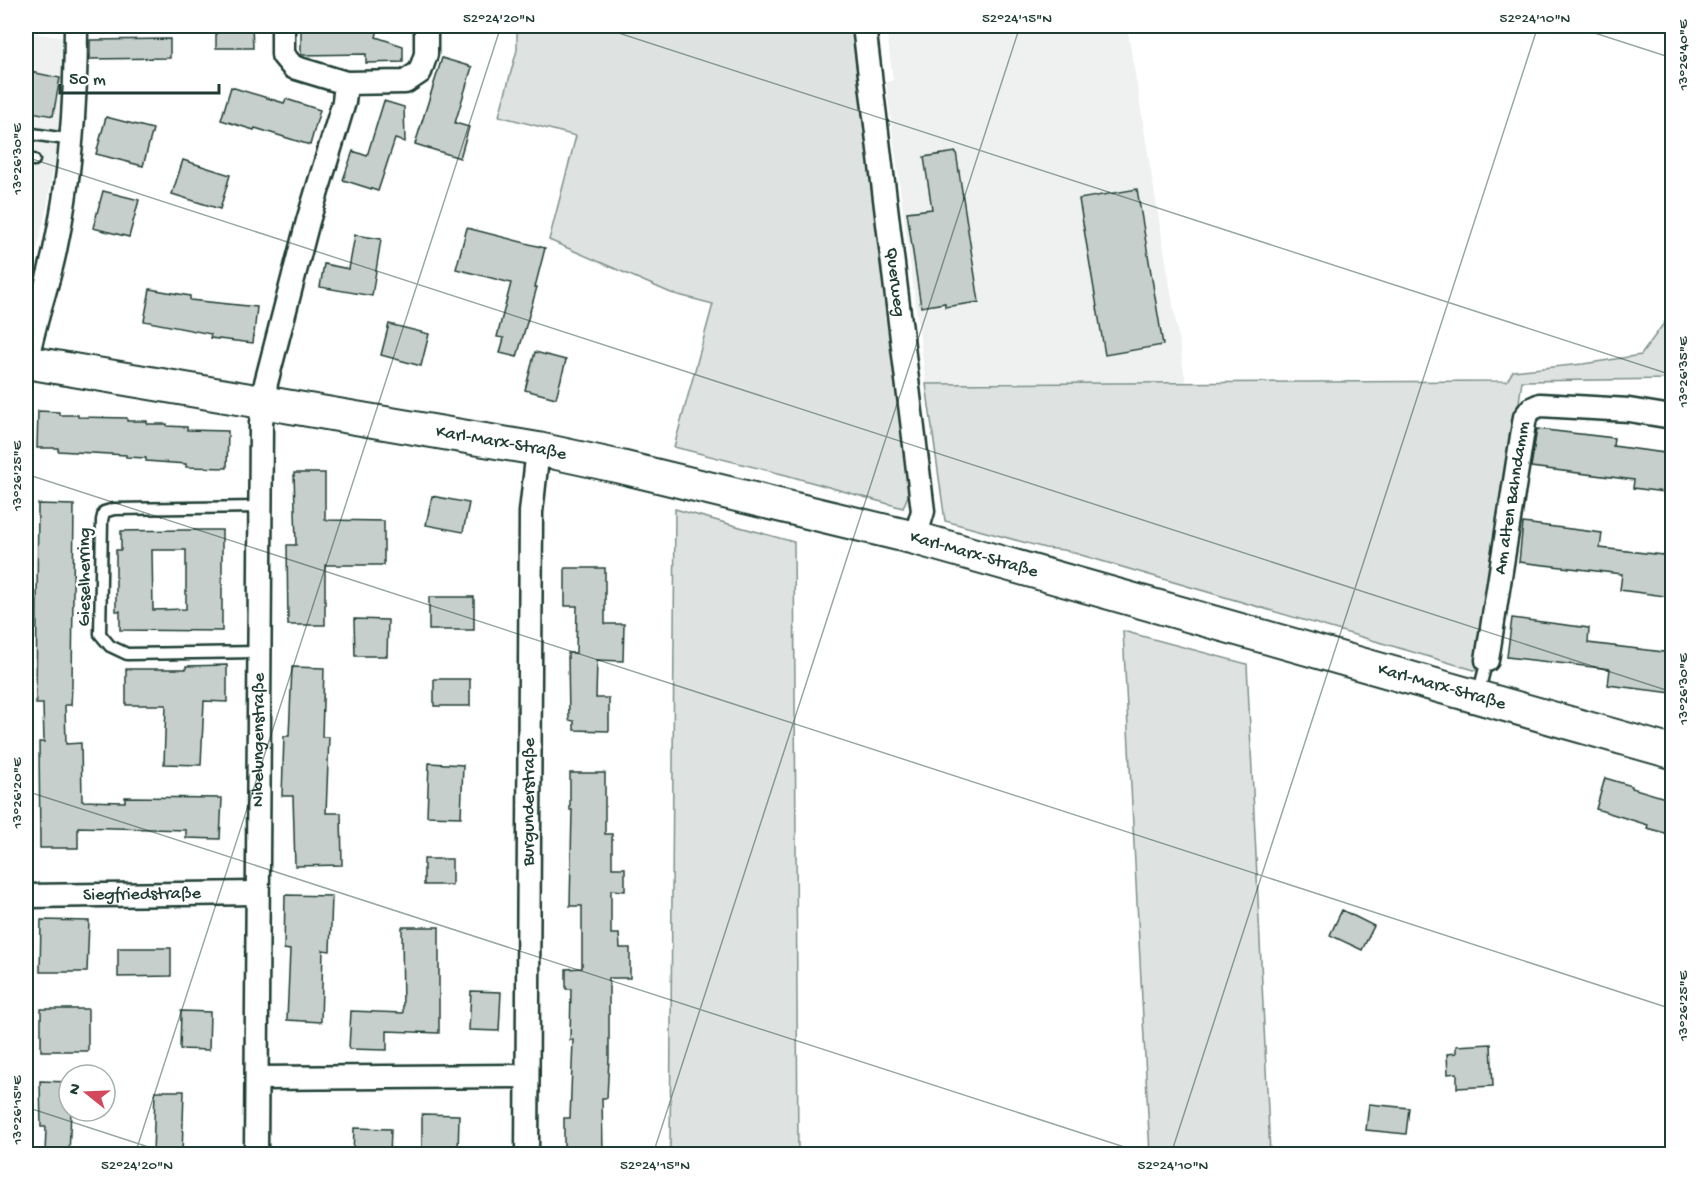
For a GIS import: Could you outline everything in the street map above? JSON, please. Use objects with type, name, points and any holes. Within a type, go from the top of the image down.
[{"type":"main road","name":"Karl-Marx-Straße","points":[[26,364],[263,401],[538,449],[865,531],[915,538],[1672,752]]},
{"type":"street","points":[[26,364],[56,250],[72,140],[76,80],[76,26]]},
{"type":"street","points":[[283,26],[283,56],[293,68],[346,83],[405,82],[420,72],[426,54],[426,26]]},
{"type":"street","name":"Querweg","points":[[864,26],[923,511],[915,538]]},
{"type":"street","points":[[263,401],[305,233],[344,102],[346,83]]},
{"type":"street","name":"Nibelungenstraße","points":[[256,1155],[260,507],[263,401]]},
{"type":"street","name":"Am alten Bahndamm","points":[[1487,660],[1525,417],[1532,409],[1540,405],[1629,410],[1672,417]]},
{"type":"street","name":"Burgunderstraße","points":[[527,1155],[531,512],[538,449]]},
{"type":"street","name":"Siegfriedstraße","points":[[26,896],[257,893]]},
{"type":"street","points":[[257,1078],[526,1076]]},
{"type":"lane","points":[[26,133],[72,140]]},
{"type":"lane","name":"Gieselherring","points":[[259,652],[127,654],[110,646],[100,634],[104,512],[114,509],[260,507]]},
{"type":"lane","points":[[1477,697],[1487,660]]},
{"type":"shaded area","points":[[517,26],[856,26],[898,353],[896,384],[911,488],[903,508],[674,447],[713,304],[671,293],[549,240],[576,136],[499,116],[517,50]]},
{"type":"shaded area","points":[[886,26],[1127,26],[1186,383],[926,384],[886,82],[893,80]]},
{"type":"shaded area","points":[[26,32],[66,38],[67,85],[47,207],[26,297]]},
{"type":"shaded area","points":[[1672,312],[1672,379],[1522,381],[1481,672],[1064,550],[1045,548],[945,521],[926,384],[1507,381],[1513,371],[1641,355]]},
{"type":"shaded area","points":[[675,509],[794,542],[798,1154],[670,1154]]},
{"type":"shaded area","points":[[1123,631],[1247,664],[1270,1154],[1150,1154]]},
{"type":"building","points":[[216,26],[252,26],[253,48],[216,48]]},
{"type":"building","points":[[301,26],[378,29],[376,37],[403,46],[403,62],[366,63],[366,54],[301,55]]},
{"type":"building","points":[[170,39],[170,58],[90,59],[90,40]]},
{"type":"building","points":[[442,58],[472,67],[455,123],[469,127],[460,158],[415,144]]},
{"type":"building","points":[[26,71],[60,78],[53,116],[26,111]]},
{"type":"building","points":[[231,87],[284,103],[286,99],[320,110],[310,145],[221,120]]},
{"type":"building","points":[[384,101],[404,107],[405,142],[395,139],[378,191],[343,180],[353,151],[367,156]]},
{"type":"building","points":[[106,117],[153,129],[143,166],[96,154]]},
{"type":"building","points":[[956,152],[979,302],[945,307],[945,303],[921,307],[907,212],[932,209],[924,157]]},
{"type":"building","points":[[183,160],[230,175],[220,209],[172,194]]},
{"type":"building","points":[[1137,189],[1163,345],[1105,355],[1079,199]]},
{"type":"building","points":[[103,191],[139,200],[129,237],[93,228]]},
{"type":"building","points":[[467,228],[545,248],[535,287],[537,287],[517,357],[500,353],[504,338],[497,337],[511,283],[456,269]]},
{"type":"building","points":[[355,235],[381,239],[372,296],[320,287],[324,264],[349,269]]},
{"type":"building","points":[[150,289],[190,296],[190,300],[257,307],[253,343],[210,338],[211,334],[144,321]]},
{"type":"building","points":[[389,324],[429,334],[421,366],[381,355]]},
{"type":"building","points":[[535,352],[566,360],[556,398],[525,390]]},
{"type":"building","points":[[38,411],[59,412],[59,415],[78,415],[78,417],[127,418],[127,421],[147,421],[147,424],[187,427],[187,430],[228,431],[227,468],[186,467],[186,464],[146,461],[146,458],[126,457],[126,455],[37,448]]},
{"type":"building","points":[[1537,429],[1614,438],[1613,446],[1672,454],[1672,493],[1633,488],[1634,480],[1531,467]]},
{"type":"building","points":[[294,473],[325,473],[325,520],[384,521],[384,565],[325,565],[325,625],[288,625],[287,545],[296,545]]},
{"type":"building","points":[[432,496],[469,503],[463,532],[426,525]]},
{"type":"building","points":[[38,504],[74,505],[72,684],[71,705],[65,705],[66,744],[81,743],[82,801],[125,802],[125,797],[222,798],[220,839],[186,838],[186,830],[78,827],[78,848],[40,848],[39,742],[44,742],[43,704],[36,704]]},
{"type":"building","points":[[1523,523],[1602,533],[1600,548],[1672,556],[1672,597],[1620,590],[1622,574],[1519,562]]},
{"type":"building","points":[[222,530],[222,631],[120,630],[120,611],[116,611],[116,550],[121,550],[121,531]],"holes":[[[152,550],[186,550],[186,609],[153,610]]]},
{"type":"building","points":[[565,568],[605,568],[605,624],[624,624],[623,661],[597,660],[596,698],[609,698],[609,731],[574,730],[574,721],[569,720],[568,653],[576,653],[577,606],[565,606]]},
{"type":"building","points":[[429,597],[474,597],[474,630],[429,630]]},
{"type":"building","points":[[1512,618],[1589,628],[1588,643],[1672,653],[1672,693],[1608,685],[1610,669],[1507,657]]},
{"type":"building","points":[[354,619],[388,620],[387,656],[355,656]]},
{"type":"building","points":[[227,665],[227,702],[204,701],[201,765],[164,764],[166,705],[126,705],[126,669],[186,669],[186,666]]},
{"type":"building","points":[[292,667],[324,668],[322,737],[329,737],[326,813],[341,813],[342,865],[295,866],[293,796],[282,796],[284,736],[289,736]]},
{"type":"building","points":[[434,679],[470,679],[470,706],[434,706]]},
{"type":"building","points":[[429,763],[463,765],[461,817],[427,816]]},
{"type":"building","points":[[570,773],[605,773],[605,834],[612,834],[612,868],[625,868],[625,891],[611,890],[611,934],[619,934],[620,948],[630,948],[630,978],[609,978],[607,1098],[602,1098],[603,1155],[564,1155],[564,1118],[570,1118],[573,1040],[570,1040],[571,989],[566,989],[566,969],[582,968],[582,906],[570,906],[572,810],[570,810]]},
{"type":"building","points":[[1605,778],[1672,800],[1672,835],[1596,809]]},
{"type":"building","points":[[424,859],[452,859],[452,885],[424,885]]},
{"type":"building","points":[[285,895],[332,896],[330,951],[323,950],[321,1022],[287,1020],[290,950],[284,949]]},
{"type":"building","points":[[1342,910],[1374,926],[1362,950],[1330,935]]},
{"type":"building","points":[[41,920],[89,921],[87,972],[40,972]]},
{"type":"building","points":[[402,927],[439,927],[439,1033],[387,1031],[387,1050],[349,1049],[351,1011],[403,1013]]},
{"type":"building","points":[[118,948],[171,948],[171,976],[118,977]]},
{"type":"building","points":[[471,991],[501,992],[499,1031],[469,1030]]},
{"type":"building","points":[[41,1009],[88,1009],[88,1051],[41,1051]]},
{"type":"building","points":[[181,1011],[210,1012],[209,1050],[180,1049]]},
{"type":"building","points":[[1491,1044],[1493,1086],[1457,1088],[1457,1073],[1448,1074],[1447,1054],[1456,1053],[1456,1046]]},
{"type":"building","points":[[40,1081],[57,1082],[57,1123],[70,1123],[69,1155],[45,1155],[46,1127],[41,1127]]},
{"type":"building","points":[[155,1091],[184,1091],[182,1155],[153,1155]]},
{"type":"building","points":[[1369,1104],[1409,1108],[1406,1134],[1366,1130]]},
{"type":"building","points":[[422,1114],[459,1115],[458,1155],[422,1155]]},
{"type":"building","points":[[354,1128],[391,1129],[390,1155],[353,1155]]}]
